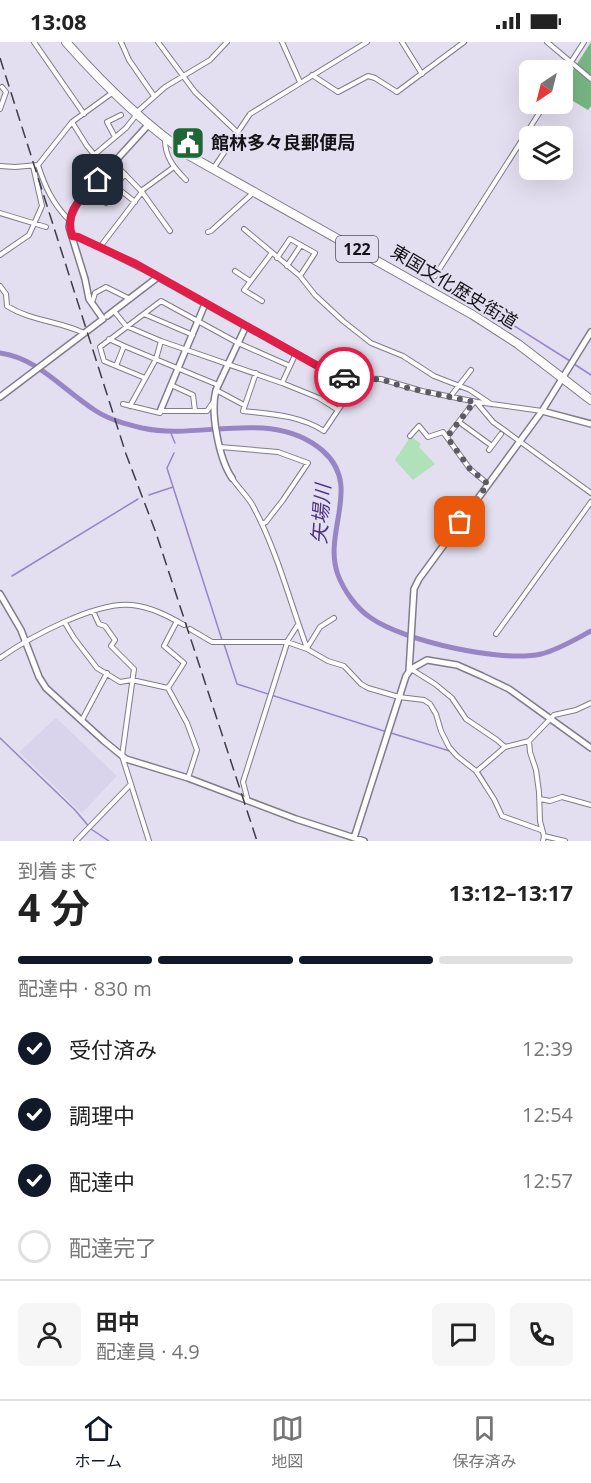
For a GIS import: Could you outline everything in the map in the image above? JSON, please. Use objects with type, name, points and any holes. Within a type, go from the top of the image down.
[{"type":"highway","name":"東国文化歴史街道","points":[[66,42],[92,73],[166,138],[213,169],[473,315],[518,344],[591,400]]},
{"type":"street","points":[[34,42],[84,114]]},
{"type":"street","points":[[121,42],[129,60],[154,96]]},
{"type":"street","points":[[158,42],[195,92],[237,132]]},
{"type":"street","points":[[94,155],[115,137],[154,96],[210,60],[227,42]]},
{"type":"street","points":[[282,42],[300,82]]},
{"type":"street","points":[[213,169],[250,114],[367,42]]},
{"type":"street","points":[[402,42],[422,74]]},
{"type":"street","points":[[312,75],[338,92],[368,76],[397,92],[464,42]]},
{"type":"street","points":[[546,42],[567,60]]},
{"type":"street","points":[[573,60],[584,42]]},
{"type":"street","points":[[573,65],[591,79]]},
{"type":"street","points":[[0,109],[6,92],[2,87]]},
{"type":"street","points":[[0,255],[28,236],[42,205],[36,165],[72,122],[113,92]]},
{"type":"street","points":[[435,276],[539,114]]},
{"type":"street","points":[[115,137],[107,122],[121,115]]},
{"type":"street","points":[[72,122],[107,170]]},
{"type":"street","points":[[69,220],[76,205],[149,124]]},
{"type":"street","points":[[166,138],[165,150],[174,167],[186,180]]},
{"type":"street","points":[[114,163],[142,192],[170,231]]},
{"type":"street","points":[[0,166],[36,165]]},
{"type":"street","points":[[0,397],[103,319],[90,301],[69,220],[49,194],[36,165]]},
{"type":"street","points":[[100,248],[142,192],[174,167]]},
{"type":"street","points":[[125,174],[115,186],[135,202]]},
{"type":"street","points":[[90,189],[106,203]]},
{"type":"street","points":[[208,232],[254,192]]},
{"type":"street","points":[[0,213],[46,227]]},
{"type":"street","points":[[244,229],[300,276],[315,295],[371,343],[403,356],[434,376],[470,390],[491,404]]},
{"type":"street","points":[[72,236],[159,277],[336,375],[359,380],[381,379],[404,387],[450,397],[542,411],[591,424]]},
{"type":"street","points":[[277,258],[290,239],[315,253],[300,276]]},
{"type":"street","points":[[287,266],[301,245]]},
{"type":"street","points":[[262,301],[244,290],[271,254]]},
{"type":"street","points":[[235,271],[250,281]]},
{"type":"street","points":[[107,316],[159,277]]},
{"type":"street","points":[[0,286],[6,294],[7,306],[21,314],[53,321],[84,333]]},
{"type":"street","points":[[90,301],[93,300],[95,293],[106,287],[131,299]]},
{"type":"street","points":[[145,378],[104,361],[99,348],[161,301],[238,343],[290,366]]},
{"type":"street","points":[[123,404],[160,413],[205,304]]},
{"type":"street","points":[[114,310],[126,326],[161,341],[282,383],[319,398],[338,410]]},
{"type":"street","points":[[144,314],[192,335]]},
{"type":"street","points":[[246,326],[217,388],[214,401],[220,445],[224,464],[231,478],[252,504],[262,524],[307,649]]},
{"type":"street","points":[[354,838],[399,697],[410,670],[409,649],[414,590],[419,579],[542,411],[591,332]]},
{"type":"street","points":[[110,339],[178,368],[244,405]]},
{"type":"street","points":[[130,406],[156,359],[161,341]]},
{"type":"street","points":[[116,366],[124,346]]},
{"type":"street","points":[[282,383],[296,353]]},
{"type":"street","points":[[450,397],[471,370]]},
{"type":"street","points":[[256,373],[243,411],[296,418],[324,430],[359,380]]},
{"type":"street","points":[[171,385],[193,395],[195,411]]},
{"type":"street","points":[[161,410],[207,411],[214,401]]},
{"type":"street","points":[[447,437],[476,402]]},
{"type":"street","points":[[476,402],[493,422],[591,493]]},
{"type":"street","points":[[459,422],[491,448],[501,434]]},
{"type":"street","points":[[410,436],[419,426],[428,437],[441,431],[470,469],[488,484]]},
{"type":"street","points":[[220,445],[278,452],[308,463],[283,500],[262,524]]},
{"type":"street","points":[[496,633],[591,502]]},
{"type":"street","points":[[0,594],[26,641],[39,677],[46,688],[122,756],[364,841]]},
{"type":"street","points":[[0,658],[26,641],[108,606],[132,605],[160,613],[183,625]]},
{"type":"street","points":[[93,611],[99,624],[105,626],[115,640],[111,646],[134,669],[122,756],[149,841]]},
{"type":"street","points":[[307,649],[320,627],[334,618]]},
{"type":"street","points":[[168,688],[184,663],[164,646],[177,621]]},
{"type":"street","points":[[65,623],[97,668],[120,682],[132,680],[168,688],[187,723],[197,750],[188,778]]},
{"type":"street","points":[[248,801],[243,782],[287,642],[298,626]]},
{"type":"street","points":[[190,629],[212,642],[287,642],[344,666],[364,686],[399,697],[424,700],[430,704],[436,714],[441,731],[453,752],[476,771],[502,816],[541,830]]},
{"type":"street","points":[[410,670],[427,660],[456,666],[502,685],[591,748]]},
{"type":"street","points":[[410,670],[435,684],[452,698],[466,719],[505,747]]},
{"type":"street","points":[[81,721],[107,673]]},
{"type":"street","points":[[476,771],[505,747],[529,741],[549,718],[591,703]]},
{"type":"street","points":[[529,741],[536,770],[543,841]]},
{"type":"street","points":[[76,841],[130,785]]},
{"type":"street","points":[[540,799],[550,801],[562,797],[591,804]]},
{"type":"street","points":[[544,836],[565,841]]},
{"type":"shaded area","points":[[56,718],[117,776],[82,813],[19,752]]},
{"type":"green space","points":[[591,42],[591,106],[588,110],[573,101],[573,70]]},
{"type":"green space","points":[[411,436],[421,444],[419,447],[435,464],[413,480],[395,460]]},
{"type":"waterway","points":[[459,291],[570,361]]},
{"type":"waterway","name":"矢場川","points":[[0,353],[27,361],[96,411],[124,423],[165,431],[236,428],[282,431],[303,438],[323,451],[334,465],[340,479],[340,510],[334,559],[338,575],[356,605],[386,627],[454,648],[479,653],[524,656],[554,650],[591,631]]},
{"type":"waterway","points":[[574,364],[591,375]]},
{"type":"waterway","points":[[170,431],[175,443]]},
{"type":"waterway","points":[[174,453],[167,468],[222,640]]},
{"type":"waterway","points":[[149,495],[173,487]]},
{"type":"waterway","points":[[12,576],[138,499]]},
{"type":"waterway","points":[[224,644],[237,684],[387,732]]},
{"type":"waterway","points":[[391,733],[453,752]]},
{"type":"waterway","points":[[0,738],[75,810],[91,829],[109,841]]},
{"type":"waterway","points":[[469,763],[479,771],[495,797]]},
{"type":"railway","points":[[0,58],[126,454],[156,533],[257,841]]},
{"type":"way so far","points":[[344,377],[359,380],[381,379],[404,387],[474,402],[447,437],[474,474],[488,484],[460,522]]},
{"type":"place","name":"館林多々良郵便局","points":[[188,143]]},
{"type":"route","points":[[98,180],[72,212],[69,227],[72,236],[136,264],[316,365],[344,377]]}]
